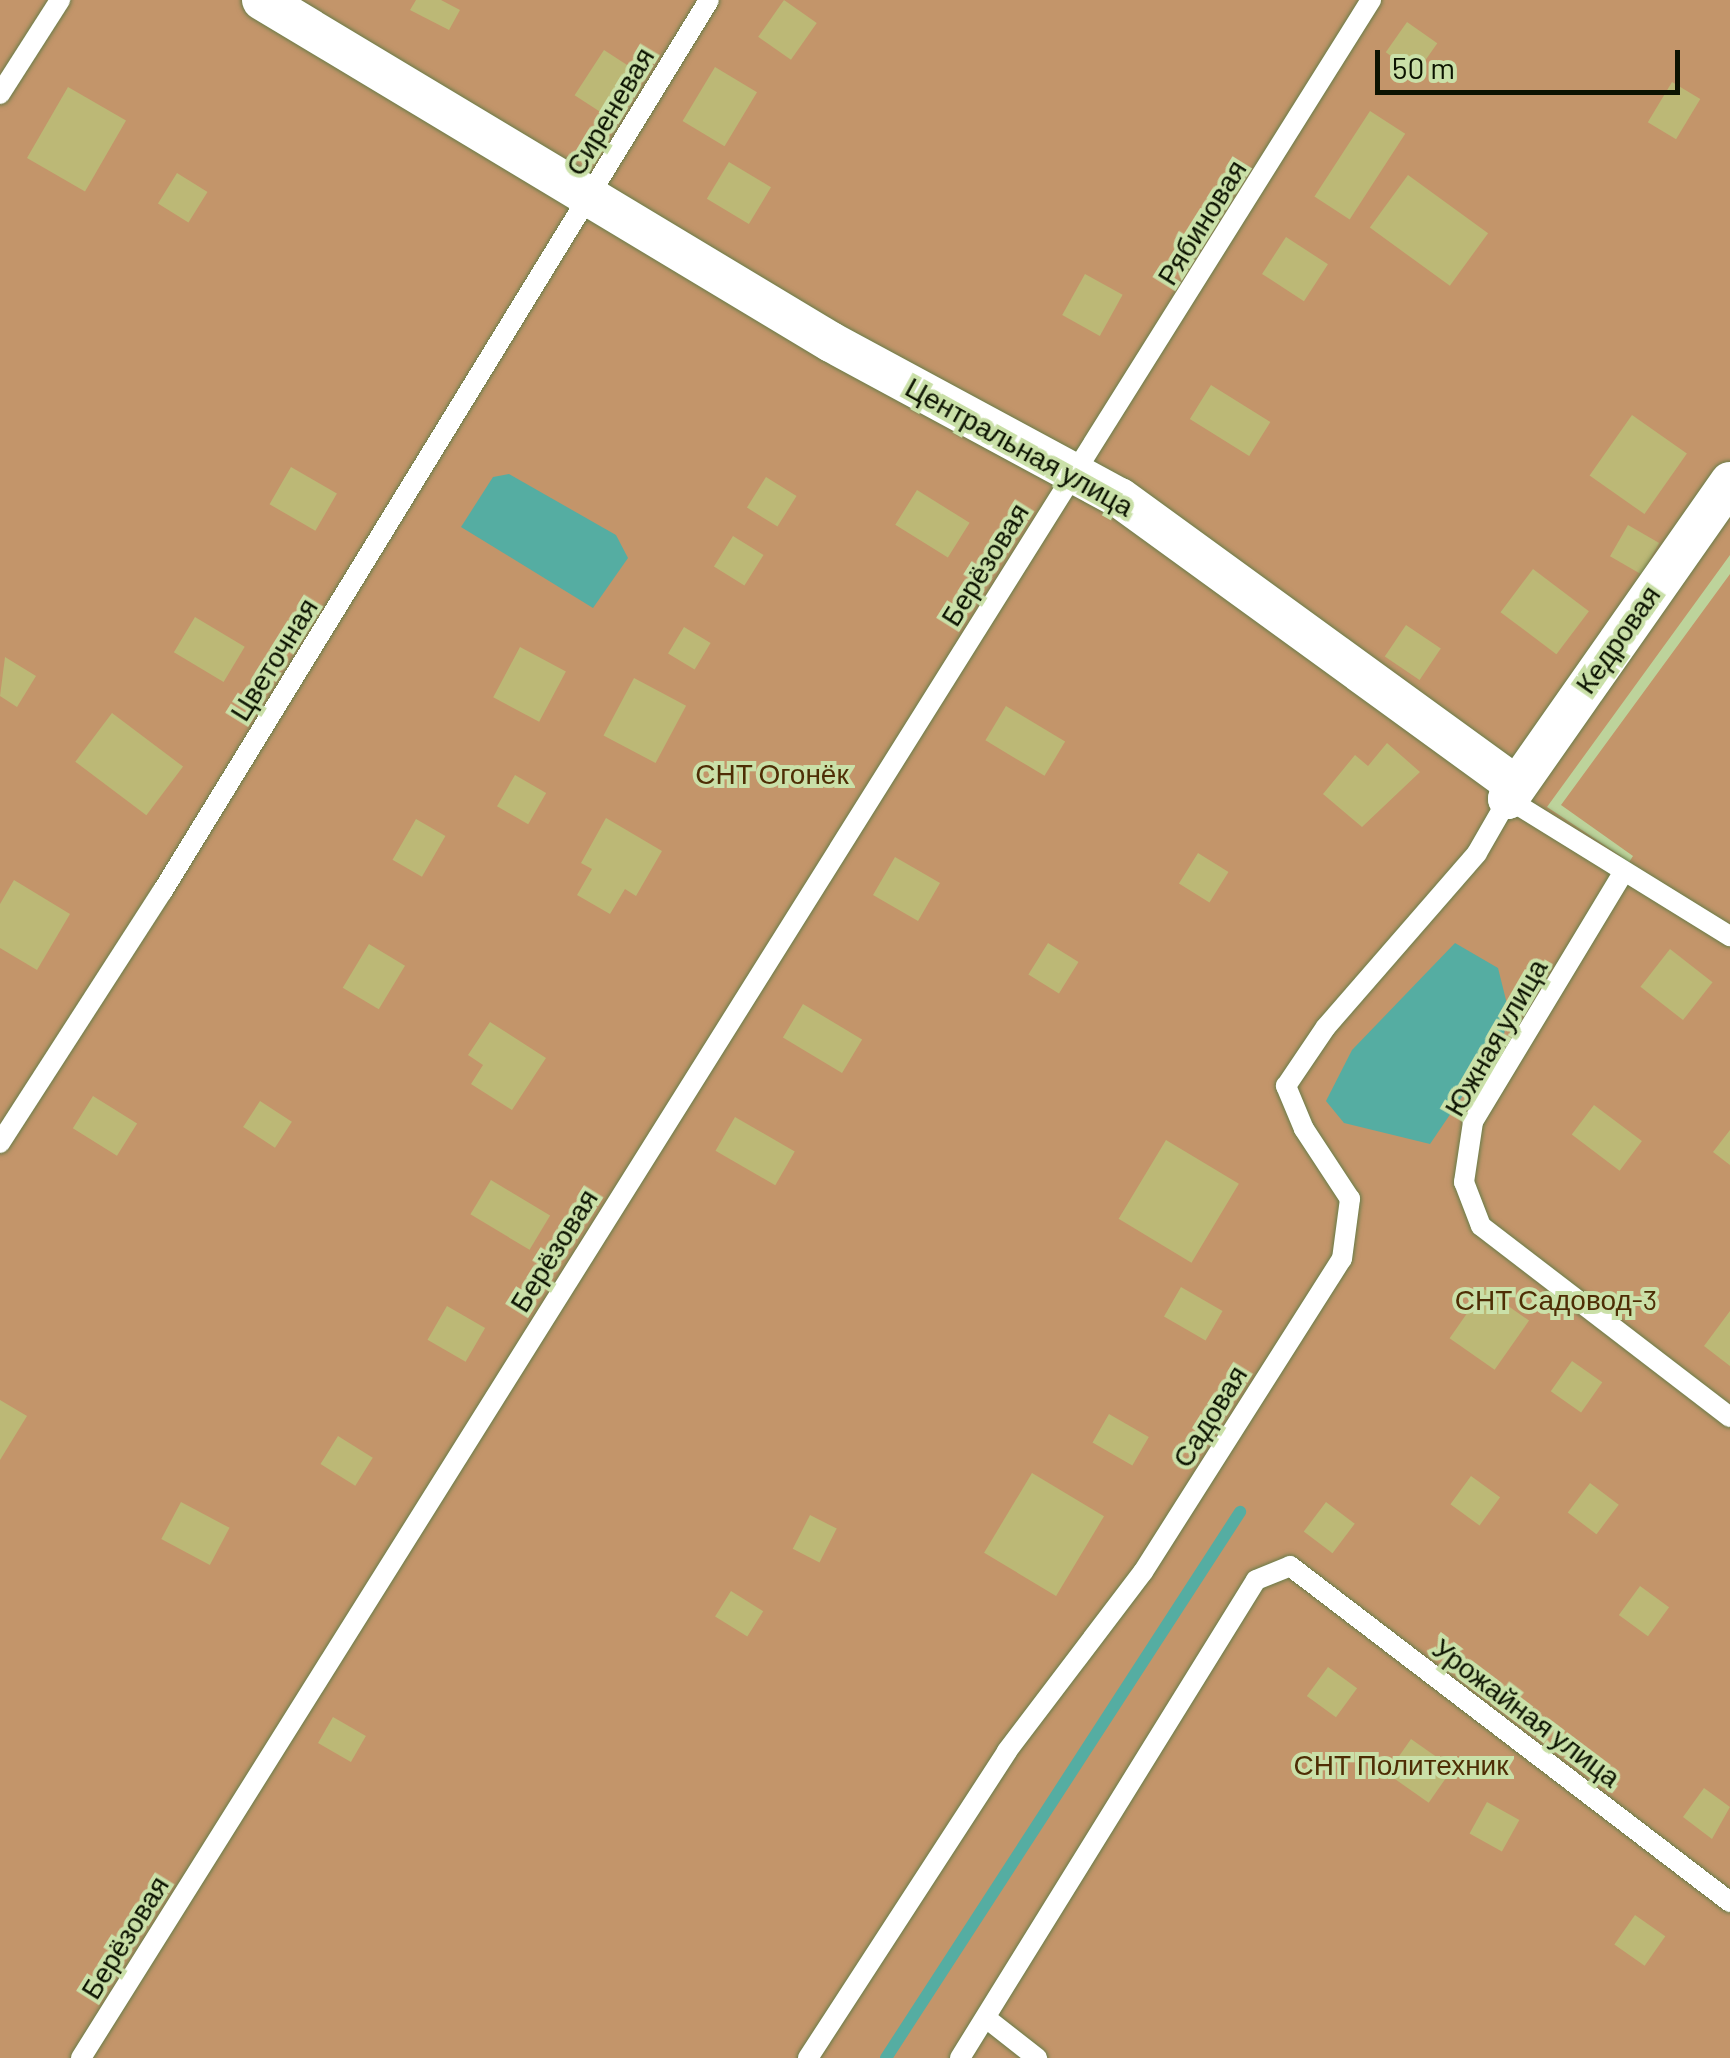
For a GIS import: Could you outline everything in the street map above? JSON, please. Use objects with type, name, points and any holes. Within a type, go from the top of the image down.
[{"type":"street","name":"Центральная улица","points":[[262,0],[588,200],[831,342],[1120,498],[1512,792]]},
{"type":"street","name":"Кедровая","points":[[1512,792],[1730,482]]},
{"type":"lane","points":[[0,94],[60,0]]},
{"type":"lane","name":"Сиреневая","points":[[588,200],[709,0]]},
{"type":"lane","name":"Рябиновая","points":[[1075,473],[1371,0]]},
{"type":"lane","name":"Цветочная","points":[[0,1143],[588,200]]},
{"type":"lane","name":"Берёзовая","points":[[80,2058],[1075,473]]},
{"type":"lane","name":"Центральная улица","points":[[1512,792],[1623,873],[1730,936]]},
{"type":"lane","name":"Садовая","points":[[808,2058],[1007,1752],[1143,1572],[1342,1259],[1350,1200],[1304,1130],[1286,1086],[1326,1027],[1478,854],[1512,792]]},
{"type":"lane","name":"Южная улица","points":[[1623,873],[1473,1122],[1464,1154],[1469,1207],[1481,1226],[1730,1417]]},
{"type":"lane","name":"Урожайная улица","points":[[986,2018],[1256,1580],[1290,1566],[1730,1902]]},
{"type":"lane","points":[[960,2058],[986,2018],[1038,2058]]},
{"type":"green space","name":"СНТ Огонёк","points":[[0,0],[1730,0],[1730,555],[1547,807],[1621,856],[1458,1132],[1633,856],[1561,805],[1730,574],[1730,2058],[0,2058]]},
{"type":"water","points":[[509,474],[616,535],[628,558],[593,608],[461,527],[493,477]]},
{"type":"water","points":[[1455,943],[1498,968],[1508,1008],[1504,1035],[1430,1144],[1344,1123],[1326,1101],[1352,1050]]},
{"type":"building","points":[[416,0],[441,0],[460,10],[449,30],[410,10]]},
{"type":"building","points":[[784,0],[817,23],[791,60],[758,37]]},
{"type":"building","points":[[1407,22],[1437,43],[1416,74],[1386,52]]},
{"type":"building","points":[[604,50],[638,72],[608,117],[575,95]]},
{"type":"building","points":[[715,67],[757,92],[725,146],[683,121]]},
{"type":"building","points":[[1672,82],[1700,99],[1676,139],[1648,122]]},
{"type":"building","points":[[68,87],[126,120],[85,192],[27,158]]},
{"type":"building","points":[[1370,111],[1405,134],[1350,219],[1314,197]]},
{"type":"building","points":[[729,162],[771,187],[749,224],[707,199]]},
{"type":"building","points":[[177,173],[208,192],[188,223],[158,204]]},
{"type":"building","points":[[1408,175],[1488,233],[1450,286],[1370,228]]},
{"type":"building","points":[[1286,237],[1328,264],[1304,301],[1262,274]]},
{"type":"building","points":[[1085,274],[1123,295],[1100,336],[1062,315]]},
{"type":"building","points":[[1211,385],[1270,422],[1249,456],[1190,419]]},
{"type":"building","points":[[1632,415],[1687,453],[1644,514],[1590,476]]},
{"type":"building","points":[[291,467],[337,494],[315,531],[270,504]]},
{"type":"building","points":[[766,477],[797,496],[777,527],[747,508]]},
{"type":"building","points":[[917,490],[970,523],[948,558],[895,525]]},
{"type":"building","points":[[1628,525],[1659,543],[1641,574],[1610,556]]},
{"type":"building","points":[[733,536],[764,555],[744,586],[714,567]]},
{"type":"building","points":[[1533,569],[1589,611],[1556,654],[1501,612]]},
{"type":"building","points":[[195,617],[245,647],[224,682],[174,652]]},
{"type":"building","points":[[1406,625],[1441,648],[1420,680],[1385,657]]},
{"type":"building","points":[[684,627],[711,643],[695,670],[668,654]]},
{"type":"building","points":[[520,647],[566,671],[539,722],[493,697]]},
{"type":"building","points":[[5,657],[36,676],[17,707],[0,696]]},
{"type":"building","points":[[634,678],[686,706],[656,763],[603,735]]},
{"type":"building","points":[[1006,706],[1065,742],[1045,776],[985,740]]},
{"type":"building","points":[[112,713],[183,767],[146,815],[75,762]]},
{"type":"building","points":[[1387,743],[1420,772],[1362,827],[1323,794],[1355,755],[1368,766]]},
{"type":"building","points":[[515,775],[546,793],[528,824],[497,806]]},
{"type":"building","points":[[606,818],[662,851],[636,896],[625,889],[610,914],[577,895],[592,869],[581,863]]},
{"type":"building","points":[[416,819],[445,836],[422,877],[392,860]]},
{"type":"building","points":[[1198,853],[1229,872],[1209,903],[1179,884]]},
{"type":"building","points":[[895,857],[940,883],[918,921],[873,895]]},
{"type":"building","points":[[14,880],[70,914],[37,970],[0,948],[0,904]]},
{"type":"building","points":[[1048,943],[1079,962],[1059,993],[1028,974]]},
{"type":"building","points":[[369,944],[405,966],[379,1009],[343,988]]},
{"type":"building","points":[[1670,949],[1713,982],[1683,1020],[1640,987]]},
{"type":"building","points":[[803,1004],[862,1040],[842,1073],[783,1037]]},
{"type":"building","points":[[490,1022],[546,1058],[512,1110],[471,1084],[483,1065],[468,1055]]},
{"type":"building","points":[[93,1096],[137,1124],[117,1156],[73,1128]]},
{"type":"building","points":[[260,1101],[292,1122],[275,1148],[243,1127]]},
{"type":"building","points":[[1594,1105],[1642,1141],[1620,1171],[1572,1135]]},
{"type":"building","points":[[735,1117],[795,1152],[775,1185],[716,1151]]},
{"type":"building","points":[[1730,1130],[1730,1165],[1713,1152]]},
{"type":"building","points":[[1166,1140],[1239,1184],[1191,1263],[1119,1219]]},
{"type":"building","points":[[491,1180],[550,1216],[530,1250],[470,1214]]},
{"type":"building","points":[[1181,1287],[1223,1311],[1206,1340],[1164,1316]]},
{"type":"building","points":[[1484,1289],[1529,1321],[1495,1370],[1450,1338]]},
{"type":"building","points":[[447,1306],[485,1328],[466,1362],[428,1340]]},
{"type":"building","points":[[1730,1311],[1730,1366],[1704,1346]]},
{"type":"building","points":[[1572,1361],[1602,1382],[1581,1413],[1551,1391]]},
{"type":"building","points":[[0,1400],[27,1416],[0,1460]]},
{"type":"building","points":[[1109,1414],[1149,1437],[1132,1466],[1092,1443]]},
{"type":"building","points":[[338,1436],[373,1458],[355,1486],[321,1464]]},
{"type":"building","points":[[1032,1473],[1104,1516],[1056,1596],[984,1553]]},
{"type":"building","points":[[1471,1476],[1500,1497],[1480,1525],[1450,1504]]},
{"type":"building","points":[[1590,1483],[1619,1505],[1596,1534],[1568,1513]]},
{"type":"building","points":[[181,1502],[230,1528],[210,1565],[161,1539]]},
{"type":"building","points":[[1326,1502],[1355,1524],[1332,1553],[1304,1532]]},
{"type":"building","points":[[810,1515],[837,1529],[819,1562],[793,1549]]},
{"type":"building","points":[[1640,1586],[1669,1607],[1648,1636],[1619,1615]]},
{"type":"building","points":[[731,1591],[763,1611],[747,1637],[715,1616]]},
{"type":"building","points":[[1328,1667],[1357,1688],[1336,1717],[1307,1696]]},
{"type":"building","points":[[333,1717],[366,1736],[351,1762],[318,1743]]},
{"type":"building","points":[[1411,1739],[1453,1768],[1429,1803],[1387,1773]]},
{"type":"building","points":[[1704,1788],[1730,1807],[1712,1839],[1683,1817]]},
{"type":"building","points":[[1487,1802],[1519,1820],[1502,1851],[1470,1833]]},
{"type":"building","points":[[1635,1915],[1665,1936],[1645,1966],[1614,1944]]},
{"type":"waterway","points":[[886,2058],[1240,1512]]},
{"type":"park label","name":"СНТ Садовод-3","points":[[1556,1299]]},
{"type":"park label","name":"СНТ Политехник","points":[[1401,1764]]}]
